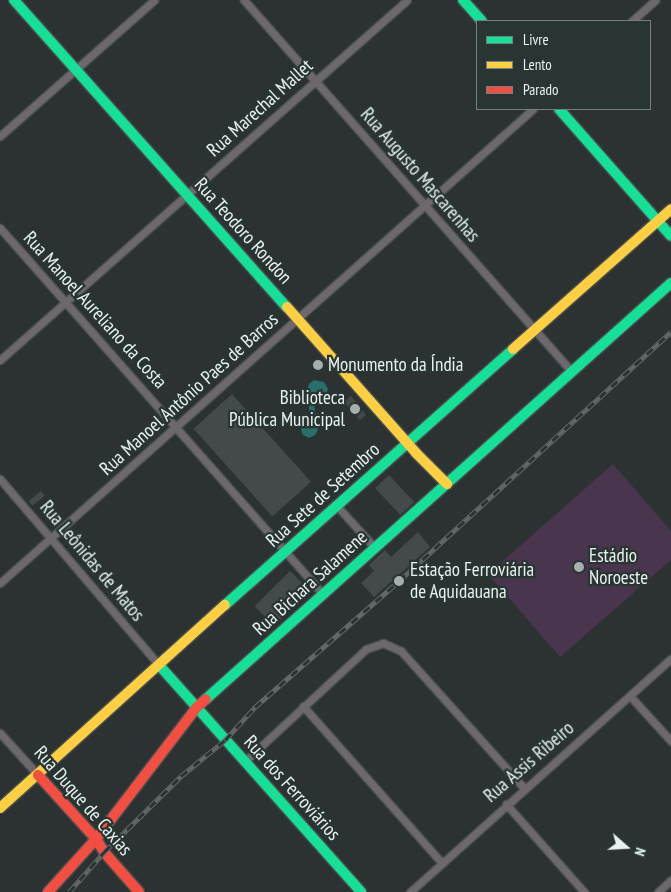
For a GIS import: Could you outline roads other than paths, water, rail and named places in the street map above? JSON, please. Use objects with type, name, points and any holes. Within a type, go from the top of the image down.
[{"type":"main road","name":"Rua Teodoro Rondon","points":[[14,0],[408,443],[447,484]]},
{"type":"main road","points":[[463,0],[481,20]]},
{"type":"main road","points":[[560,110],[671,236]]},
{"type":"main road","name":"Rua Sete de Setembro","points":[[0,808],[336,505],[671,209]]},
{"type":"main road","name":"Rua Bichara Salamene","points":[[48,892],[96,839],[196,708],[671,283]]},
{"type":"main road","points":[[159,665],[196,708]]},
{"type":"main road","name":"Rua dos Ferroviários","points":[[196,708],[362,892]]},
{"type":"main road","name":"Rua Duque de Caxias","points":[[38,775],[96,839],[104,852],[139,892]]},
{"type":"street","points":[[0,136],[154,0]]},
{"type":"street","name":"Rua Augusto Mascarenhas","points":[[244,0],[572,372]]},
{"type":"street","name":"Rua Marechal Mallet","points":[[0,360],[407,0]]},
{"type":"street","points":[[633,20],[655,0]]},
{"type":"street","name":"Rua Manoel Antônio Paes de Barros","points":[[0,583],[532,110]]},
{"type":"street","name":"Rua Manoel Aureliano da Costa","points":[[0,228],[323,594]]},
{"type":"street","name":"Rua Leônidas de Matos","points":[[0,479],[159,665]]},
{"type":"street","points":[[336,505],[375,548]]},
{"type":"street","points":[[244,762],[366,649],[383,643],[401,651],[524,788]]},
{"type":"street","name":"Rua Assis Ribeiro","points":[[410,892],[506,804],[671,659]]},
{"type":"street","points":[[630,696],[671,741]]},
{"type":"street","points":[[303,706],[442,863]]},
{"type":"street","name":"Rua Duque de Caxias","points":[[0,733],[38,775]]},
{"type":"street","points":[[506,804],[584,892]]},
{"type":"street","points":[[658,892],[671,880]]},
{"type":"water","points":[[314,380],[324,382],[328,389],[325,397],[314,404],[318,430],[315,435],[309,438],[303,435],[301,430],[303,425],[310,419],[307,390],[309,384]]},
{"type":"railway","points":[[69,892],[104,852],[181,776],[225,740],[255,707],[399,581],[671,332]]},
{"type":"place","name":"Monumento da Índia","points":[[318,365]]},
{"type":"place","name":"Biblioteca Pública Municipal","points":[[355,409]]},
{"type":"place","name":"Estádio Noroeste","points":[[579,567]]},
{"type":"place","name":"Estação Ferroviária de Aquidauana","points":[[399,581]]}]
